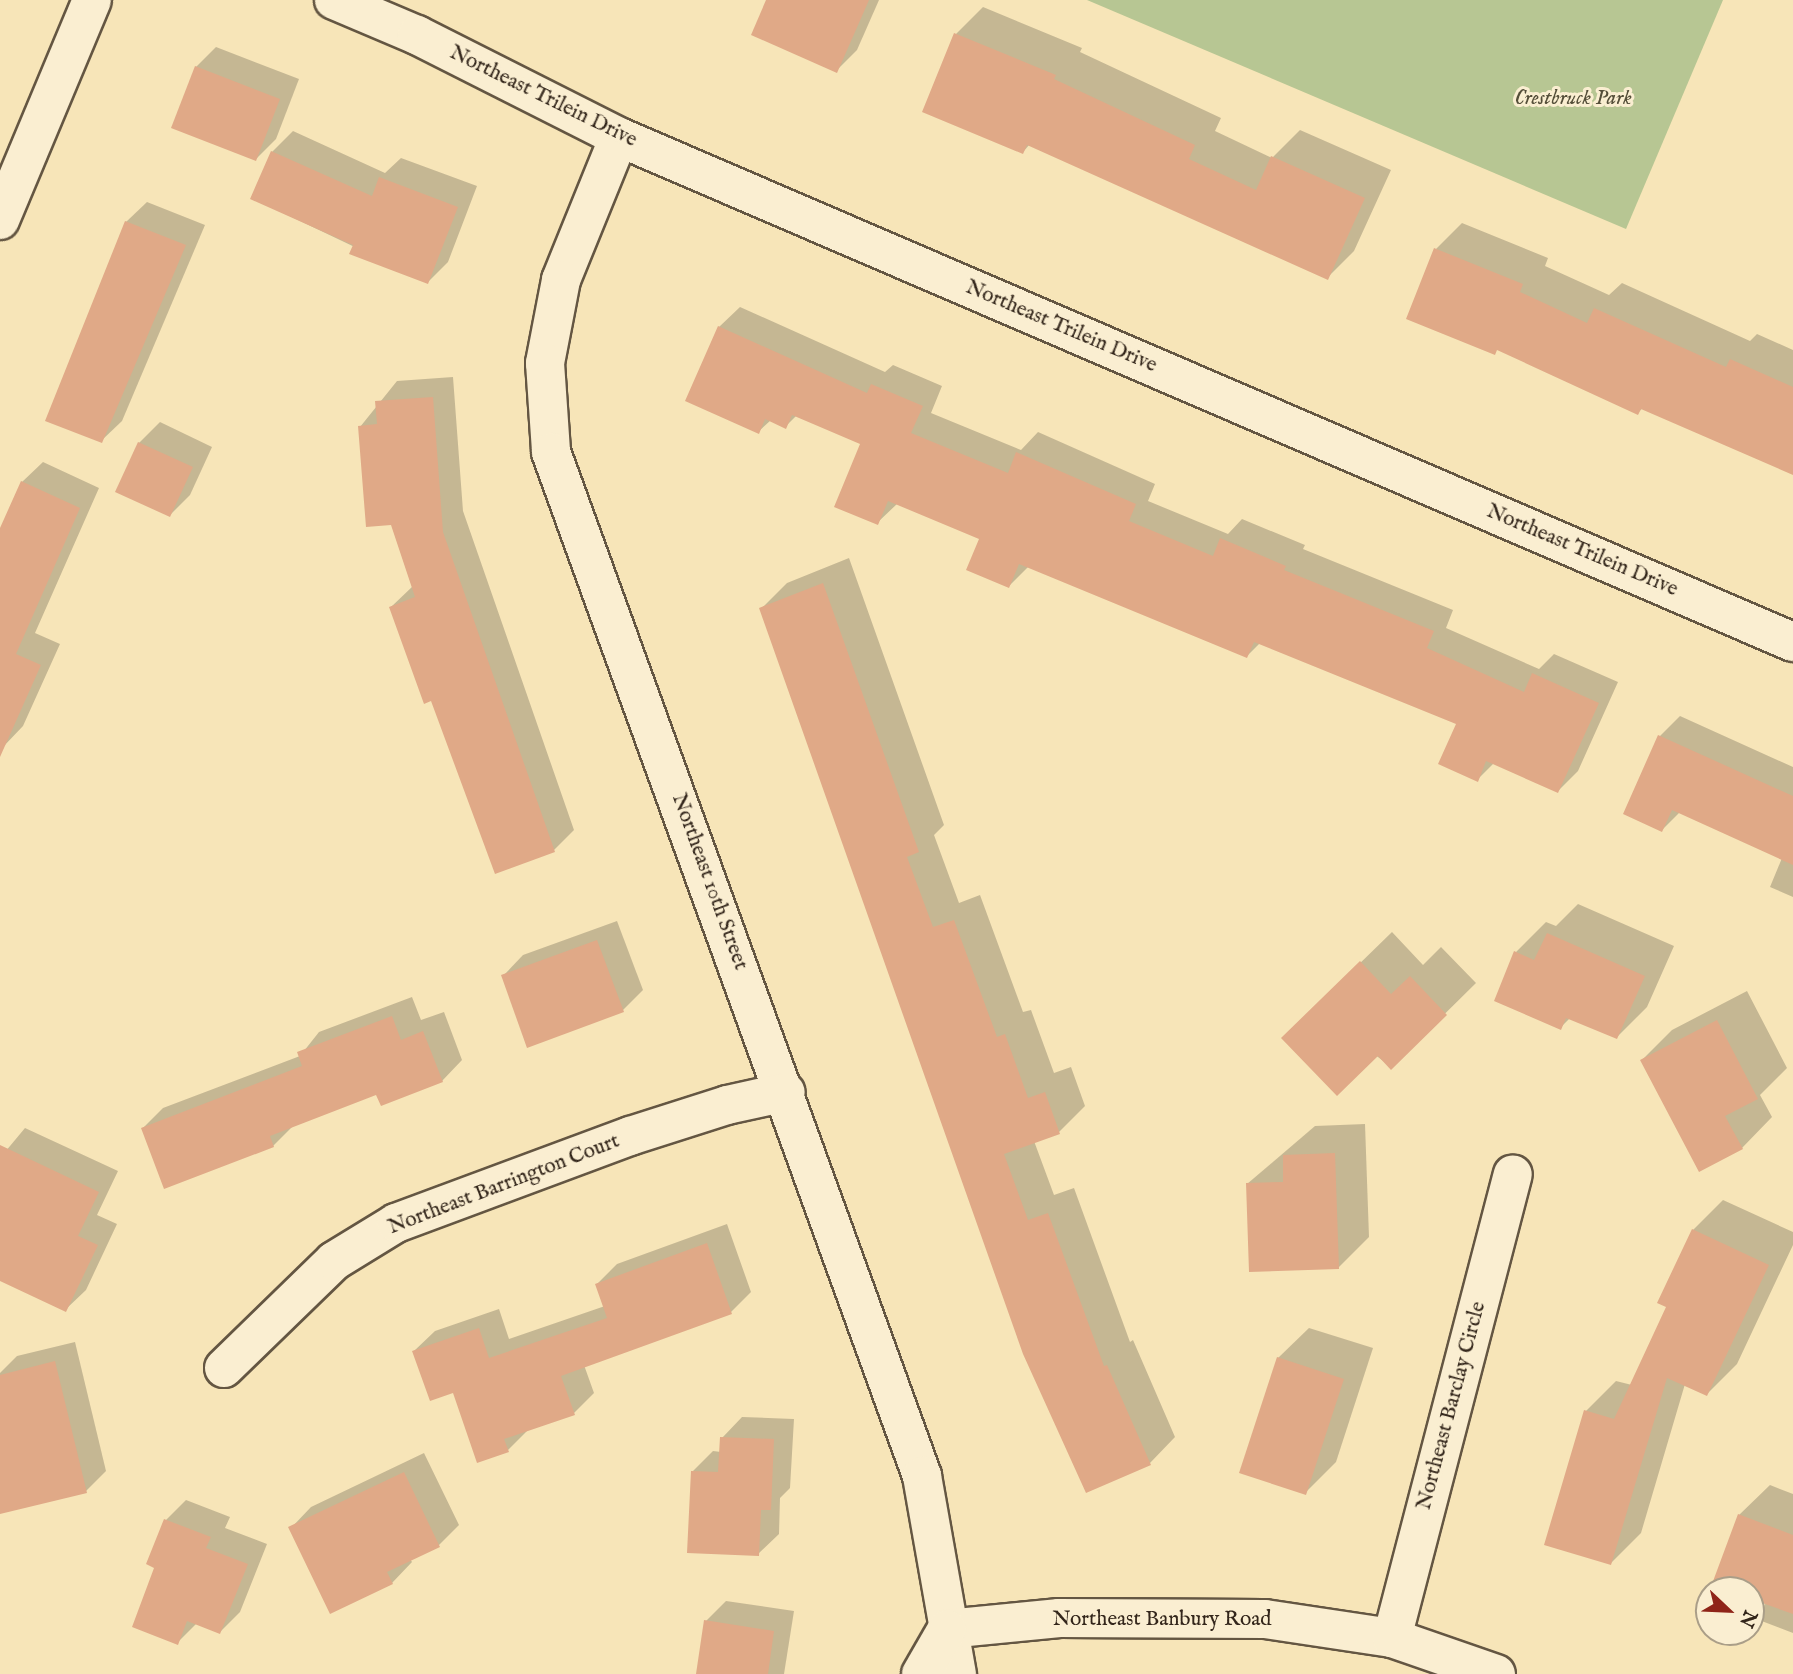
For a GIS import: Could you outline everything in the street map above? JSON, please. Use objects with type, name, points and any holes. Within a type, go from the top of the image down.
[{"type":"street","points":[[0,220],[92,0]]},
{"type":"street","name":"Northeast Trilein Drive","points":[[334,0],[417,35],[619,136],[1793,642]]},
{"type":"street","name":"Northeast 10th Street","points":[[619,136],[561,280],[545,363],[551,452],[786,1092],[922,1476],[957,1674]]},
{"type":"street","name":"Northeast Barrington Court","points":[[223,1368],[334,1261],[396,1223],[630,1136],[727,1105],[786,1092]]},
{"type":"street","name":"Northeast Barclay Circle","points":[[1392,1638],[1513,1175]]},
{"type":"street","name":"Northeast Banbury Road","points":[[947,1629],[1059,1618],[1265,1619],[1392,1638],[1496,1674]]},
{"type":"street","points":[[920,1674],[947,1629]]},
{"type":"green space","name":"Crestbruck Park","points":[[1087,0],[1723,0],[1626,229]]},
{"type":"building","points":[[766,0],[869,0],[837,73],[751,35]]},
{"type":"building","points":[[954,33],[1056,75],[1054,79],[1195,145],[1189,159],[1256,190],[1271,156],[1365,198],[1328,280],[1027,145],[1023,154],[922,112]]},
{"type":"building","points":[[195,66],[280,99],[256,161],[171,128]]},
{"type":"building","points":[[271,151],[372,196],[379,177],[458,207],[428,284],[349,254],[353,245],[250,199]]},
{"type":"building","points":[[125,221],[186,245],[102,443],[45,421]]},
{"type":"building","points":[[1434,248],[1523,284],[1520,292],[1587,323],[1594,308],[1726,367],[1730,359],[1793,387],[1793,475],[1641,409],[1638,415],[1497,350],[1495,355],[1406,319]]},
{"type":"building","points":[[718,326],[867,393],[871,384],[923,406],[911,433],[1008,473],[1016,452],[1136,504],[1129,521],[1213,556],[1220,538],[1286,566],[1284,570],[1434,631],[1427,648],[1524,692],[1532,673],[1599,703],[1558,793],[1486,761],[1478,782],[1438,764],[1456,724],[1254,642],[1247,658],[1019,564],[1009,588],[966,570],[979,539],[888,501],[878,525],[834,507],[860,444],[792,415],[786,429],[765,419],[759,434],[685,401]]},
{"type":"building","points":[[433,397],[443,532],[555,852],[495,874],[431,701],[424,704],[389,607],[415,597],[391,525],[366,527],[358,426],[377,424],[375,401]]},
{"type":"building","points":[[138,442],[193,467],[170,517],[115,492]]},
{"type":"building","points":[[21,481],[80,508],[16,654],[41,665],[0,757],[0,528]]},
{"type":"building","points":[[823,583],[919,852],[907,857],[933,927],[954,920],[997,1037],[1005,1034],[1028,1098],[1045,1092],[1060,1134],[1004,1154],[1028,1220],[1048,1213],[1104,1366],[1107,1365],[1151,1465],[1086,1493],[1023,1354],[759,608]]},
{"type":"building","points":[[1658,735],[1793,796],[1793,865],[1672,810],[1662,832],[1623,814]]},
{"type":"building","points":[[1547,933],[1645,976],[1617,1039],[1566,1018],[1561,1030],[1494,1001],[1514,951],[1534,960]]},
{"type":"building","points":[[597,940],[624,1012],[527,1048],[501,975]]},
{"type":"building","points":[[1360,961],[1391,994],[1410,976],[1447,1015],[1391,1070],[1378,1056],[1337,1096],[1281,1038]]},
{"type":"building","points":[[392,1016],[401,1040],[423,1031],[443,1082],[381,1106],[376,1095],[270,1136],[274,1147],[164,1189],[141,1128],[302,1066],[297,1052]]},
{"type":"building","points":[[1717,1020],[1758,1099],[1725,1116],[1743,1149],[1699,1172],[1640,1060]]},
{"type":"building","points":[[0,1145],[99,1192],[78,1236],[98,1245],[66,1312],[0,1281]]},
{"type":"building","points":[[1335,1153],[1339,1269],[1249,1272],[1246,1183],[1283,1182],[1283,1155]]},
{"type":"building","points":[[1692,1229],[1769,1265],[1707,1396],[1667,1378],[1611,1565],[1544,1545],[1584,1410],[1614,1419],[1666,1307],[1657,1303]]},
{"type":"building","points":[[707,1243],[732,1314],[561,1376],[575,1415],[504,1439],[509,1452],[477,1463],[453,1393],[430,1401],[412,1351],[479,1328],[489,1358],[607,1318],[595,1284]]},
{"type":"building","points":[[1277,1357],[1344,1379],[1306,1495],[1239,1473]]},
{"type":"building","points":[[55,1361],[87,1493],[0,1514],[0,1375]]},
{"type":"building","points":[[720,1437],[774,1439],[771,1510],[761,1510],[759,1556],[687,1553],[691,1471],[718,1472]]},
{"type":"building","points":[[404,1472],[440,1547],[387,1572],[393,1584],[330,1614],[288,1527]]},
{"type":"building","points":[[1738,1514],[1793,1535],[1793,1614],[1765,1604],[1765,1576],[1715,1576]]},
{"type":"building","points":[[164,1519],[211,1537],[206,1548],[248,1564],[220,1634],[187,1621],[178,1645],[132,1627],[154,1568],[146,1564]]},
{"type":"building","points":[[704,1620],[774,1631],[768,1674],[696,1674]]}]
